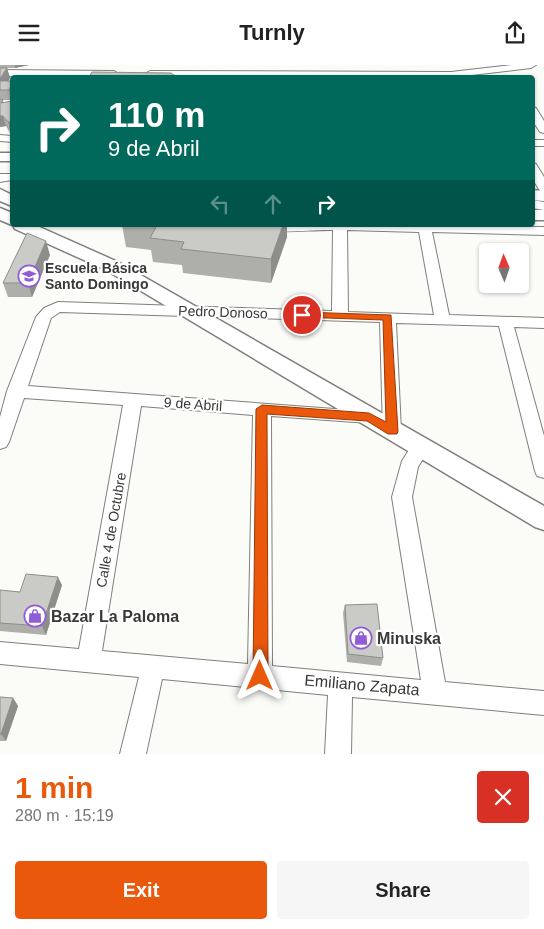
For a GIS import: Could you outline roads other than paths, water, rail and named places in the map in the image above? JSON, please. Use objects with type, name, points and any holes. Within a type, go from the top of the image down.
[{"type":"main road","points":[[25,227],[112,266],[544,519]]},
{"type":"main road","points":[[56,227],[79,241],[112,266]]},
{"type":"street","points":[[142,70],[217,73],[438,72],[531,65]]},
{"type":"street","points":[[0,73],[33,75],[48,69],[121,74]]},
{"type":"street","points":[[535,115],[544,130]]},
{"type":"street","points":[[535,174],[540,188]]},
{"type":"street","points":[[258,227],[278,229],[292,227]]},
{"type":"street","points":[[340,227],[340,316]]},
{"type":"street","points":[[442,319],[425,227],[544,231]]},
{"type":"street","name":"Pedro Donoso","points":[[16,391],[44,317],[53,309],[69,305],[544,323]]},
{"type":"street","points":[[388,317],[392,431]]},
{"type":"street","points":[[505,321],[544,471]]},
{"type":"street","points":[[0,442],[16,391]]},
{"type":"street","name":"9 de Abril","points":[[16,391],[369,417]]},
{"type":"street","name":"Calle 4 de Octubre","points":[[89,661],[133,400]]},
{"type":"street","points":[[260,676],[262,409]]},
{"type":"street","points":[[421,447],[409,465],[402,497],[435,692]]},
{"type":"street","name":"Emiliano Zapata","points":[[0,653],[152,665],[544,703]]},
{"type":"street","points":[[133,754],[152,665]]},
{"type":"street","points":[[338,754],[340,683]]},
{"type":"place","name":"Escuela Básica Santo Domingo","points":[[29,276]]},
{"type":"place","name":"Bazar La Paloma","points":[[35,616]]},
{"type":"place","name":"Minuska","points":[[361,638]]}]
